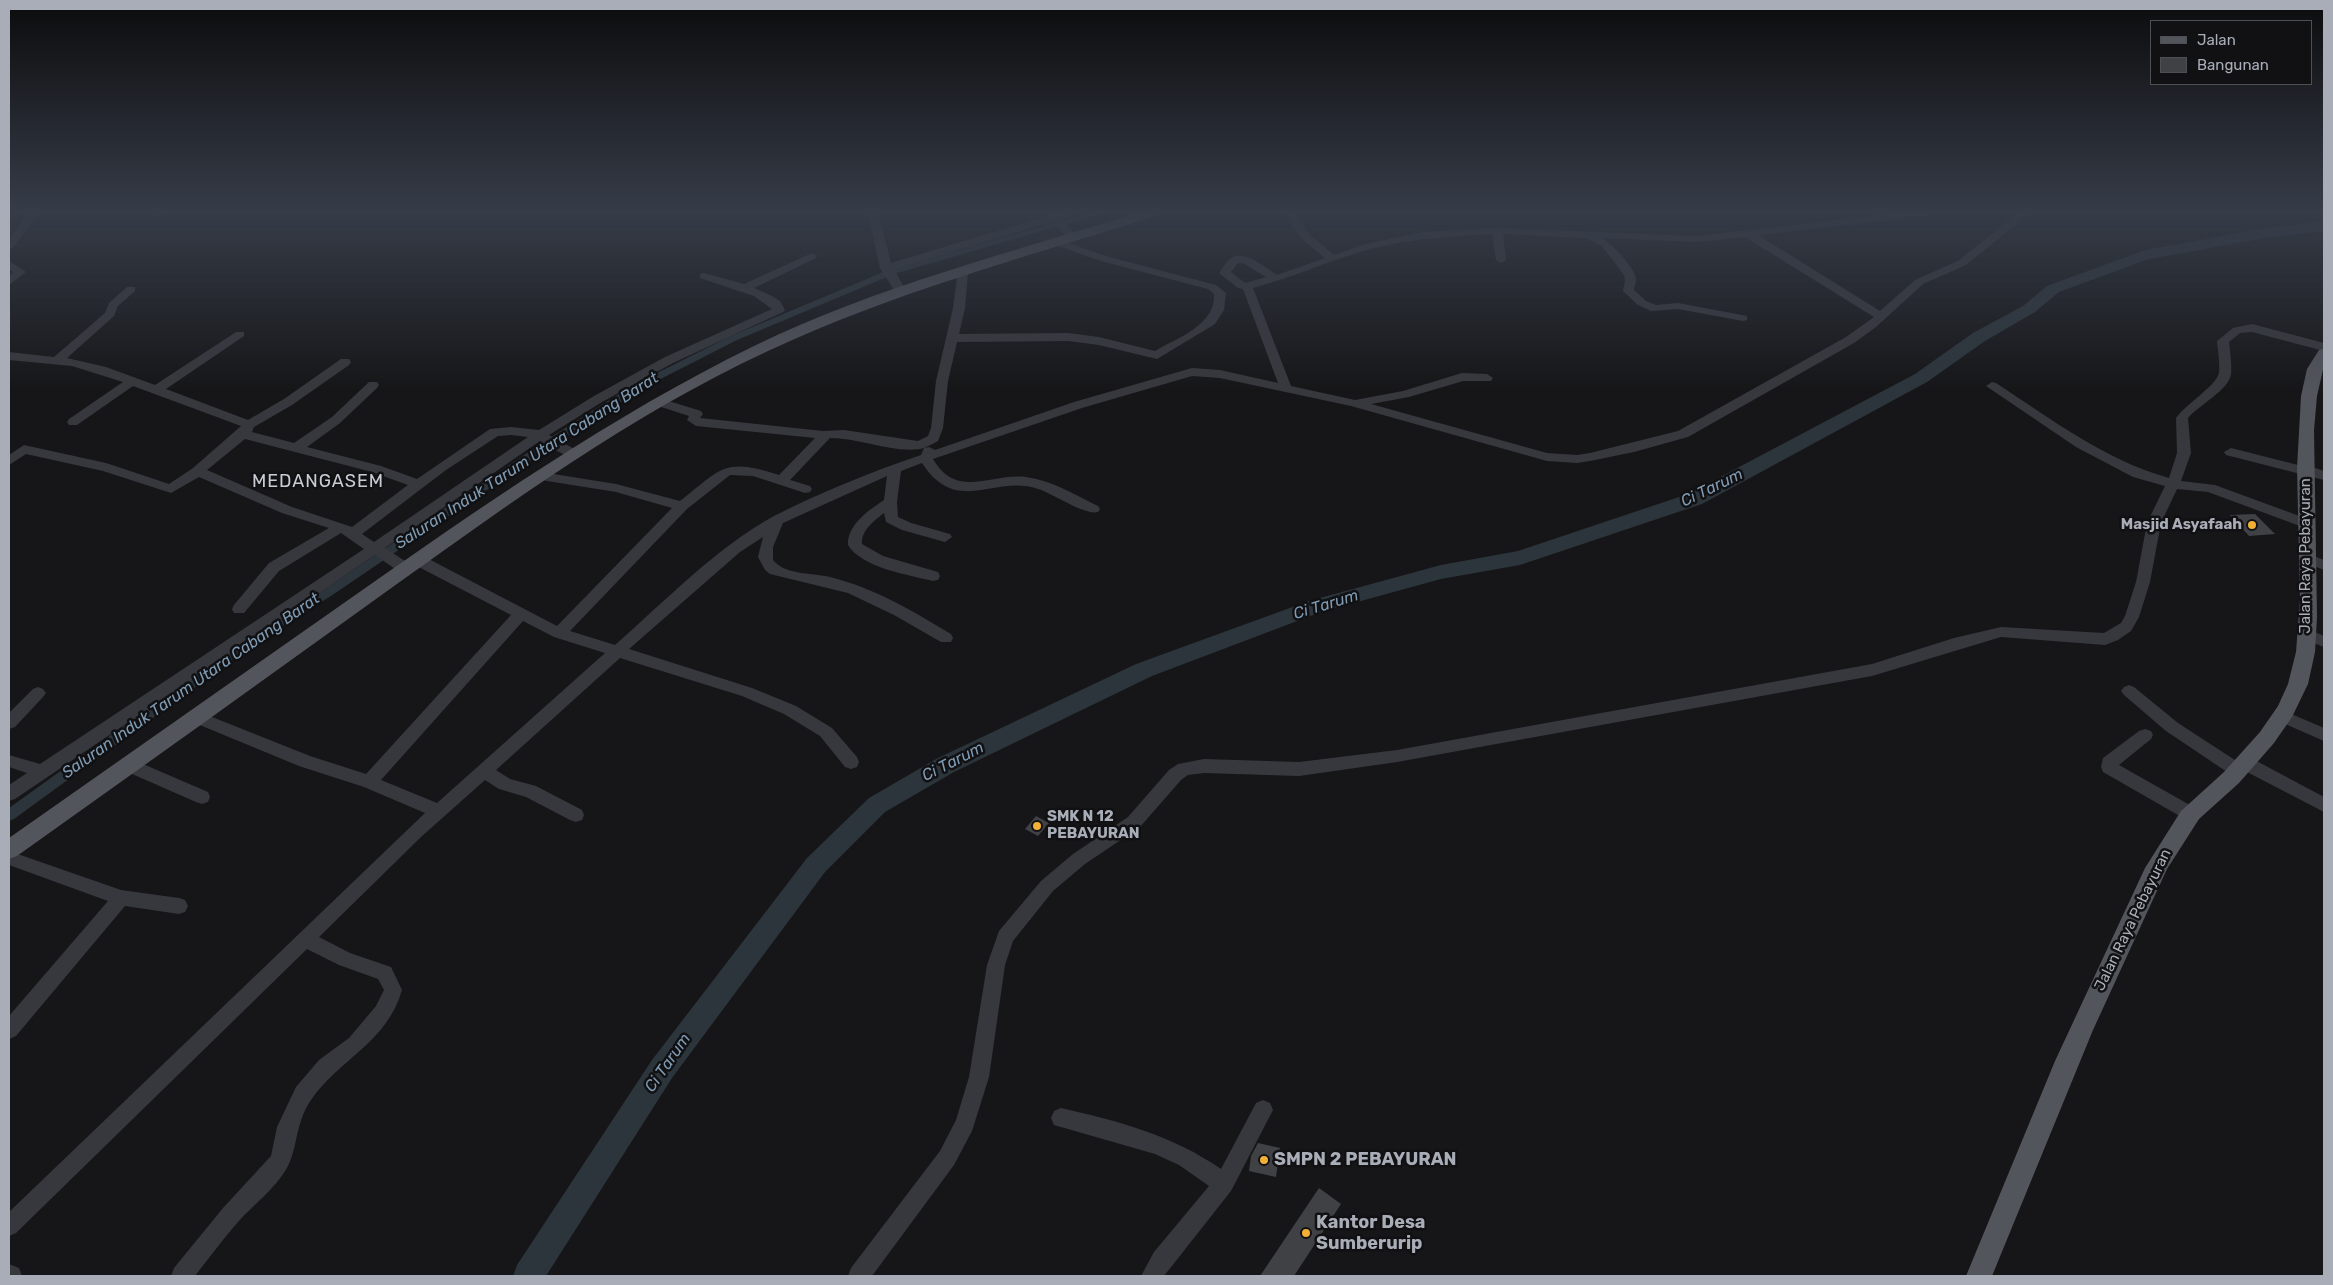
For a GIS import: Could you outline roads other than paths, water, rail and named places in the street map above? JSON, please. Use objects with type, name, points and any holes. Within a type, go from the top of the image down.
[{"type":"main road","points":[[9,850],[408,564],[541,476],[567,450],[795,333],[898,288],[958,273]]},
{"type":"main road","name":"Jalan Raya Pebayuran","points":[[1979,1276],[2084,1019],[2165,852],[2191,814],[2242,767],[2282,716],[2298,684],[2315,638],[2309,599],[2317,562],[2308,524],[2313,472],[2307,397],[2314,366],[2317,359],[2324,353]]},
{"type":"street","points":[[9,282],[19,273]]},
{"type":"street","points":[[745,288],[776,273]]},
{"type":"street","points":[[889,273],[898,288]]},
{"type":"street","points":[[962,273],[953,338],[942,381],[935,435],[926,457],[930,465],[944,478],[959,486],[978,488],[1027,481],[1093,508]]},
{"type":"street","points":[[1160,273],[1203,284],[1218,290],[1277,279],[1293,273]]},
{"type":"street","points":[[1225,273],[1244,286],[1286,388]]},
{"type":"street","points":[[1267,273],[1277,279]]},
{"type":"street","points":[[1627,273],[1631,280],[1628,291],[1649,308],[1678,306],[1743,318]]},
{"type":"street","points":[[1811,273],[1881,317]]},
{"type":"street","points":[[9,1226],[304,939],[439,811],[614,652],[735,549],[776,522],[926,457],[1078,405],[1178,374],[1203,372],[1220,374],[1353,403],[1546,457],[1577,459],[1644,446],[1683,434],[1836,348],[1863,332],[1919,282],[1939,273]]},
{"type":"street","points":[[9,794],[377,551],[598,399],[661,364],[779,310],[773,302],[745,288],[704,276]]},
{"type":"street","points":[[56,360],[110,314],[113,305],[131,290]]},
{"type":"street","points":[[953,338],[1080,338],[1157,355],[1213,320],[1221,300],[1218,290]]},
{"type":"street","points":[[858,1276],[947,1158],[965,1124],[978,1077],[996,965],[1005,937],[1047,886],[1079,859],[1134,822],[1168,780],[1180,771],[1204,766],[1299,769],[1397,756],[1872,670],[1954,644],[2001,632],[2105,639],[2120,633],[2132,617],[2143,582],[2154,523],[2181,462],[2185,445],[2182,418],[2190,408],[2219,385],[2225,375],[2223,341],[2237,330],[2252,328],[2324,347]]},
{"type":"street","points":[[157,390],[240,334]]},
{"type":"street","points":[[9,356],[56,360],[102,370],[157,390],[245,430],[296,448],[376,469],[418,484]]},
{"type":"street","points":[[9,444],[106,468],[171,489],[198,471],[245,430],[345,362]]},
{"type":"street","points":[[1353,403],[1405,394],[1462,377],[1487,378]]},
{"type":"street","points":[[73,422],[132,381]]},
{"type":"street","points":[[296,448],[336,420],[373,385]]},
{"type":"street","points":[[1992,386],[2057,429],[2138,474],[2210,488],[2308,524]]},
{"type":"street","points":[[659,402],[697,414],[694,420],[696,422],[824,435],[844,434],[906,445],[920,445],[929,442],[935,435]]},
{"type":"street","points":[[239,609],[274,567],[347,531],[495,432],[511,431],[544,437],[567,450]]},
{"type":"street","points":[[780,482],[809,454],[824,435]]},
{"type":"street","points":[[9,461],[24,449]]},
{"type":"street","points":[[2231,452],[2313,472]]},
{"type":"street","points":[[558,633],[682,506],[730,469],[744,470],[805,489]]},
{"type":"street","points":[[895,469],[890,502],[891,519],[896,523],[945,537]]},
{"type":"street","points":[[198,471],[287,510],[347,531],[377,551],[520,614],[558,633],[747,692],[790,710],[826,732],[851,762]]},
{"type":"street","points":[[541,476],[616,488],[682,506]]},
{"type":"street","points":[[890,502],[869,518],[861,527],[855,538],[855,545],[859,551],[877,560],[933,576]]},
{"type":"street","points":[[776,522],[765,552],[766,562],[771,568],[779,572],[822,580],[872,595],[946,638]]},
{"type":"street","points":[[370,782],[520,614]]},
{"type":"street","points":[[2129,691],[2172,727],[2242,767],[2324,805]]},
{"type":"street","points":[[9,724],[38,693]]},
{"type":"street","points":[[2282,716],[2324,735]]},
{"type":"street","points":[[196,717],[305,761],[370,782],[439,811]]},
{"type":"street","points":[[2145,735],[2109,763],[2109,767],[2191,814]]},
{"type":"street","points":[[9,761],[42,771]]},
{"type":"street","points":[[129,765],[202,797]]},
{"type":"street","points":[[484,770],[505,784],[530,791],[576,815]]},
{"type":"street","points":[[9,858],[121,898],[179,906]]},
{"type":"street","points":[[9,1030],[121,898]]},
{"type":"street","points":[[182,1276],[230,1215],[272,1172],[280,1160],[287,1127],[303,1094],[326,1067],[356,1044],[383,1012],[390,1000],[391,983],[384,973],[345,959],[304,939]]},
{"type":"street","points":[[1152,1276],[1162,1260],[1224,1184],[1263,1110]]},
{"type":"street","points":[[1061,1118],[1133,1135],[1170,1150],[1224,1184]]},
{"type":"waterway","name":"Saluran Induk Tarum Utara Cabang Barat","points":[[9,815],[260,634],[327,593],[552,441],[637,387],[734,338],[889,273]]},
{"type":"waterway","name":"Ci Tarum","points":[[528,1276],[662,1069],[816,865],[877,805],[946,765],[1144,670],[1316,606],[1441,572],[1520,558],[1695,499],[1921,378],[1979,337],[2029,309],[2053,289],[2096,273]]},
{"type":"place","name":"Masjid Asyafaah","points":[[2252,525]]},
{"type":"place","name":"SMK N 12 PEBAYURAN","points":[[1037,826]]},
{"type":"place","name":"SMPN 2 PEBAYURAN","points":[[1264,1160]]},
{"type":"place","name":"Kantor Desa Sumberurip","points":[[1306,1233]]},
{"type":"district","name":"MEDANGASEM","points":[[318,482]]}]
